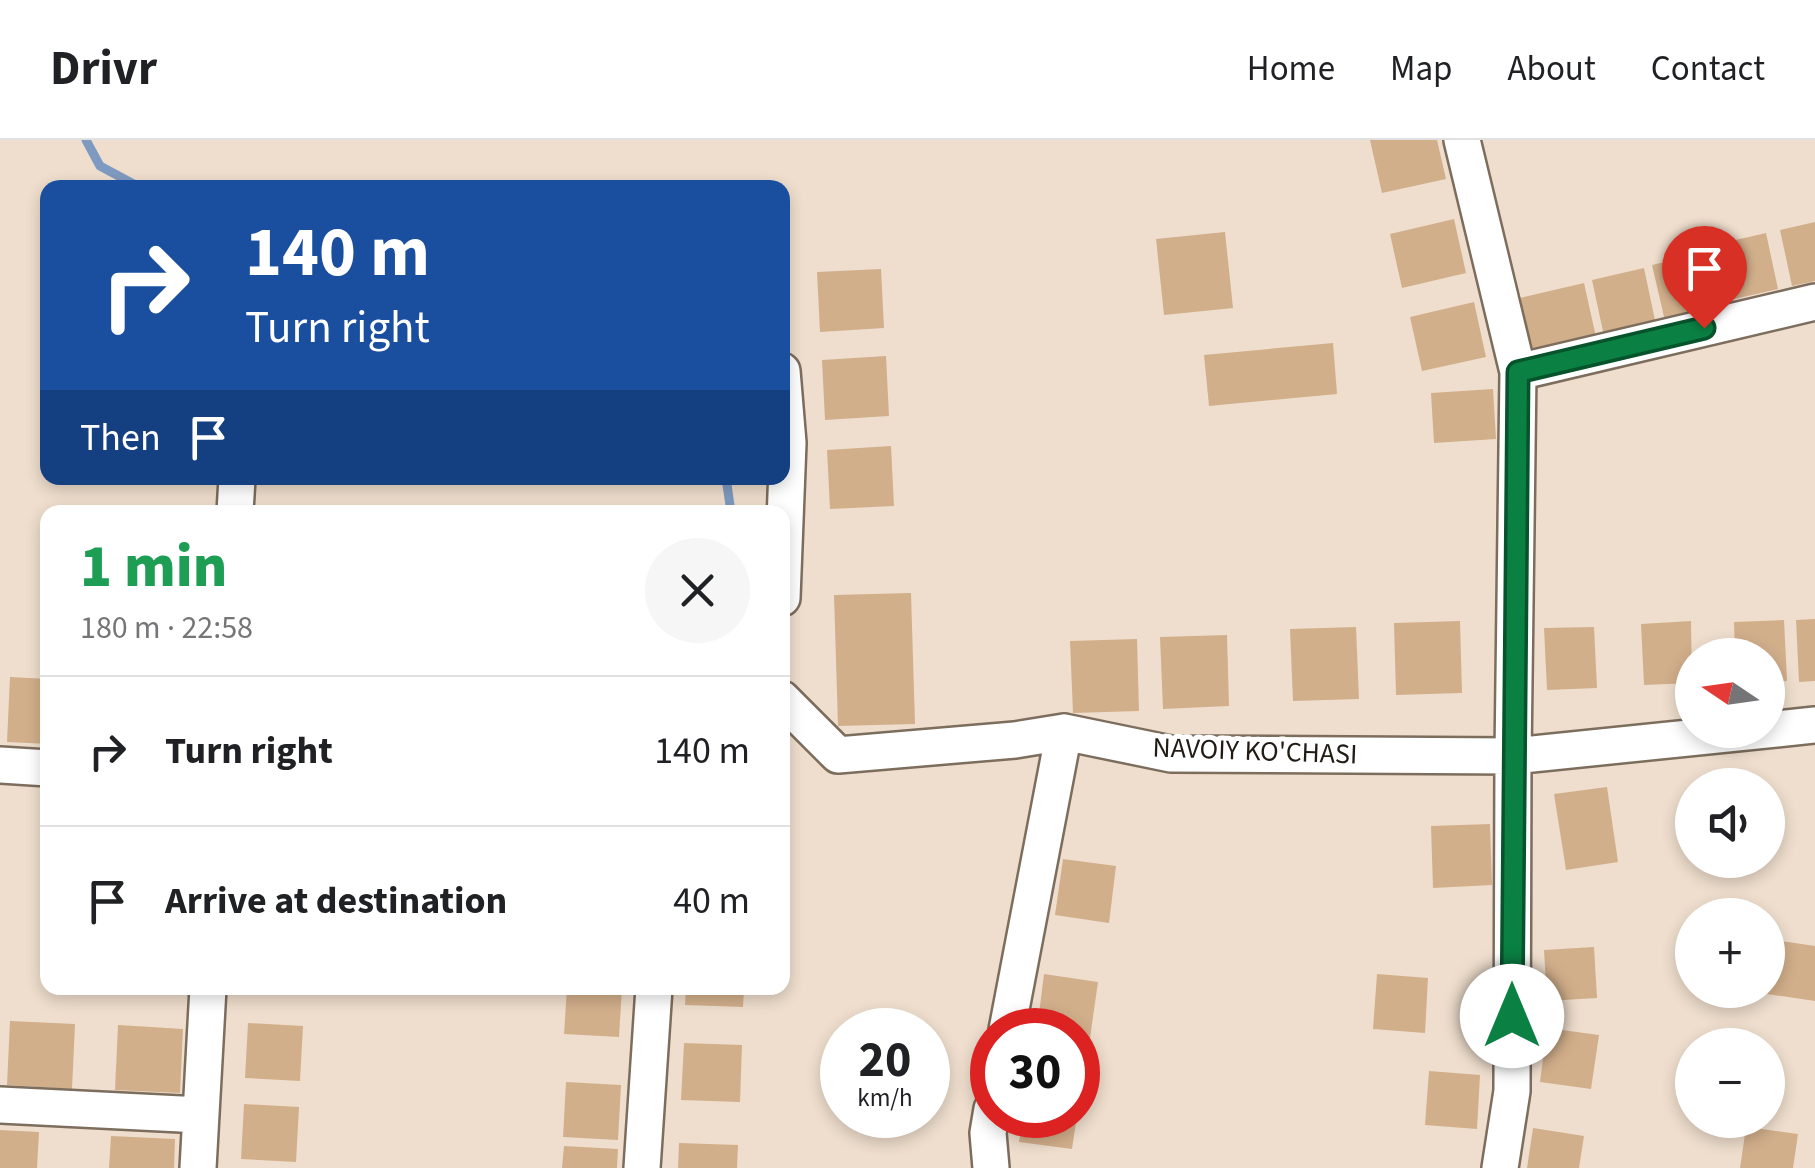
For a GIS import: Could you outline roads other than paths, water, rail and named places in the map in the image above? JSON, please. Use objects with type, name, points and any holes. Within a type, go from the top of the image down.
[{"type":"street","points":[[1462,140],[1518,372],[1512,1091],[1500,1168]]},
{"type":"street","points":[[1518,372],[1815,302]]},
{"type":"street","name":"NAVOIY KO'CHASI","points":[[790,707],[838,755],[1064,732],[1171,754],[1512,756],[1815,725]]},
{"type":"street","points":[[1012,1008],[1064,732]]},
{"type":"street","points":[[0,766],[40,768]]},
{"type":"street","points":[[198,1168],[208,995]]},
{"type":"street","points":[[642,1168],[654,995]]},
{"type":"street","points":[[0,1105],[201,1116]]},
{"type":"street","points":[[988,1138],[991,1168]]},
{"type":"waterway","points":[[86,140],[100,166],[126,180]]},
{"type":"waterway","points":[[727,485],[730,505]]}]
